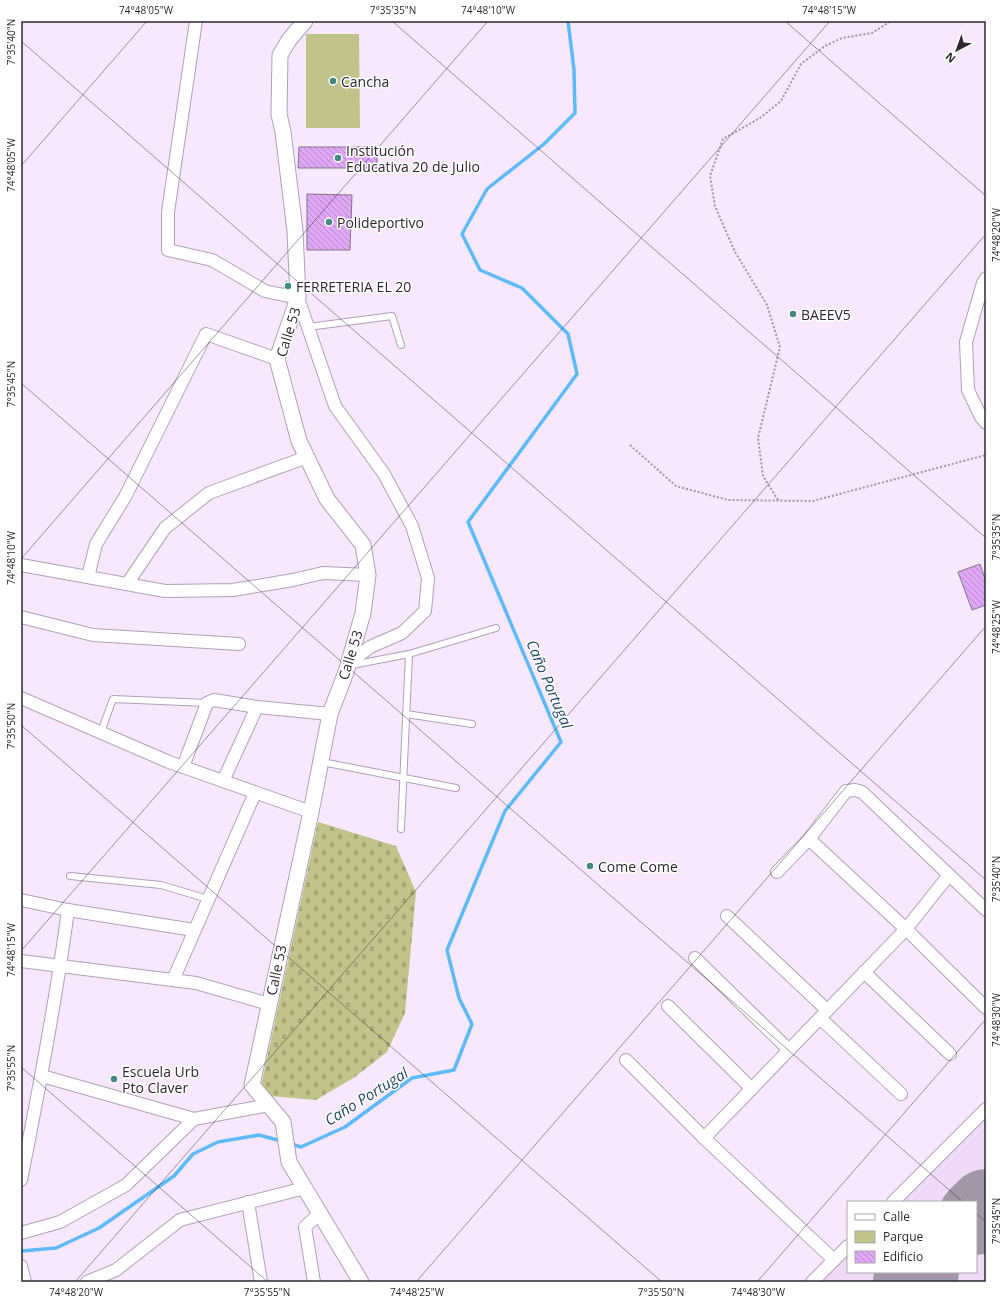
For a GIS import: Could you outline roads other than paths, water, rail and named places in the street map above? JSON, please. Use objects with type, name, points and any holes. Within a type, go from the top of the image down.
[{"type":"street","points":[[196,21],[168,212],[168,250],[212,260],[265,291],[298,298],[335,406],[384,474],[409,520],[428,578],[425,611],[402,633],[370,647],[348,664]]},
{"type":"street","name":"Calle 53","points":[[301,22],[288,40],[280,55],[279,114],[283,132],[295,231],[298,298],[277,359],[300,441],[327,499],[363,545],[368,574],[363,613],[348,664],[330,714],[311,812],[252,1085],[283,1122],[288,1162],[361,1282]]},
{"type":"street","points":[[986,278],[983,283],[966,342],[968,390],[981,417],[986,423]]},
{"type":"street","points":[[88,577],[96,544],[125,497],[206,334],[277,359]]},
{"type":"street","points":[[127,584],[165,528],[209,493],[307,457]]},
{"type":"street","points":[[21,565],[165,591],[233,590],[293,580],[323,573],[368,574]]},
{"type":"street","points":[[21,617],[93,635],[239,644]]},
{"type":"street","points":[[21,698],[183,767],[311,812]]},
{"type":"street","points":[[183,767],[207,703],[214,700],[257,708],[330,714]]},
{"type":"street","points":[[223,781],[257,708]]},
{"type":"street","points":[[777,872],[809,839],[846,791],[855,790],[862,792],[986,910]]},
{"type":"street","points":[[173,980],[255,793]]},
{"type":"street","points":[[809,839],[906,929],[986,1008]]},
{"type":"street","points":[[704,1138],[906,929],[949,875]]},
{"type":"street","points":[[21,900],[68,910],[194,930]]},
{"type":"street","points":[[21,1180],[42,1076],[61,966],[68,910]]},
{"type":"street","points":[[727,916],[901,1094]]},
{"type":"street","points":[[695,958],[789,1050]]},
{"type":"street","points":[[21,962],[196,983],[269,1004]]},
{"type":"street","points":[[864,972],[950,1054]]},
{"type":"street","points":[[668,1006],[752,1088]]},
{"type":"street","points":[[626,1060],[704,1138],[834,1260]]},
{"type":"street","points":[[42,1076],[194,1120],[269,1106]]},
{"type":"street","points":[[894,1201],[986,1109]]},
{"type":"street","points":[[21,1233],[60,1222],[126,1185],[194,1120]]},
{"type":"street","points":[[87,1282],[117,1276],[180,1220],[304,1188]]},
{"type":"street","points":[[248,1202],[261,1282]]},
{"type":"street","points":[[314,1282],[305,1227],[320,1213]]},
{"type":"street","points":[[812,1282],[847,1247]]},
{"type":"street","points":[[21,1266],[25,1282]]},
{"type":"lane","points":[[308,327],[392,316],[401,345]]},
{"type":"lane","points":[[348,664],[410,654],[496,628]]},
{"type":"lane","points":[[401,829],[410,654]]},
{"type":"lane","points":[[100,732],[113,699],[207,703]]},
{"type":"lane","points":[[406,714],[472,724]]},
{"type":"lane","points":[[320,761],[456,788]]},
{"type":"lane","points":[[70,876],[162,885],[208,899]]},
{"type":"waterway","name":"Caño Portugal","points":[[291,1144],[301,1147],[345,1127],[412,1078],[454,1070],[472,1024],[459,998],[447,950],[505,811],[561,742],[468,522],[577,374],[568,334],[522,288],[480,270],[462,234],[487,189],[544,144],[575,113],[574,70],[568,21]]},
{"type":"waterway","name":"Caño Portugal","points":[[21,1251],[56,1248],[99,1228],[174,1176],[193,1154],[218,1142],[259,1135],[281,1141]]},
{"type":"place","name":"Cancha","points":[[333,81]]},
{"type":"place","name":"Institución Educativa 20 de Julio","points":[[338,158]]},
{"type":"place","name":"Polideportivo","points":[[329,222]]},
{"type":"place","name":"FERRETERIA EL 20","points":[[288,286]]},
{"type":"place","name":"BAEEV5","points":[[793,314]]},
{"type":"place","name":"Come Come","points":[[590,866]]},
{"type":"place","name":"Escuela Urb Pto Claver","points":[[114,1079]]}]
